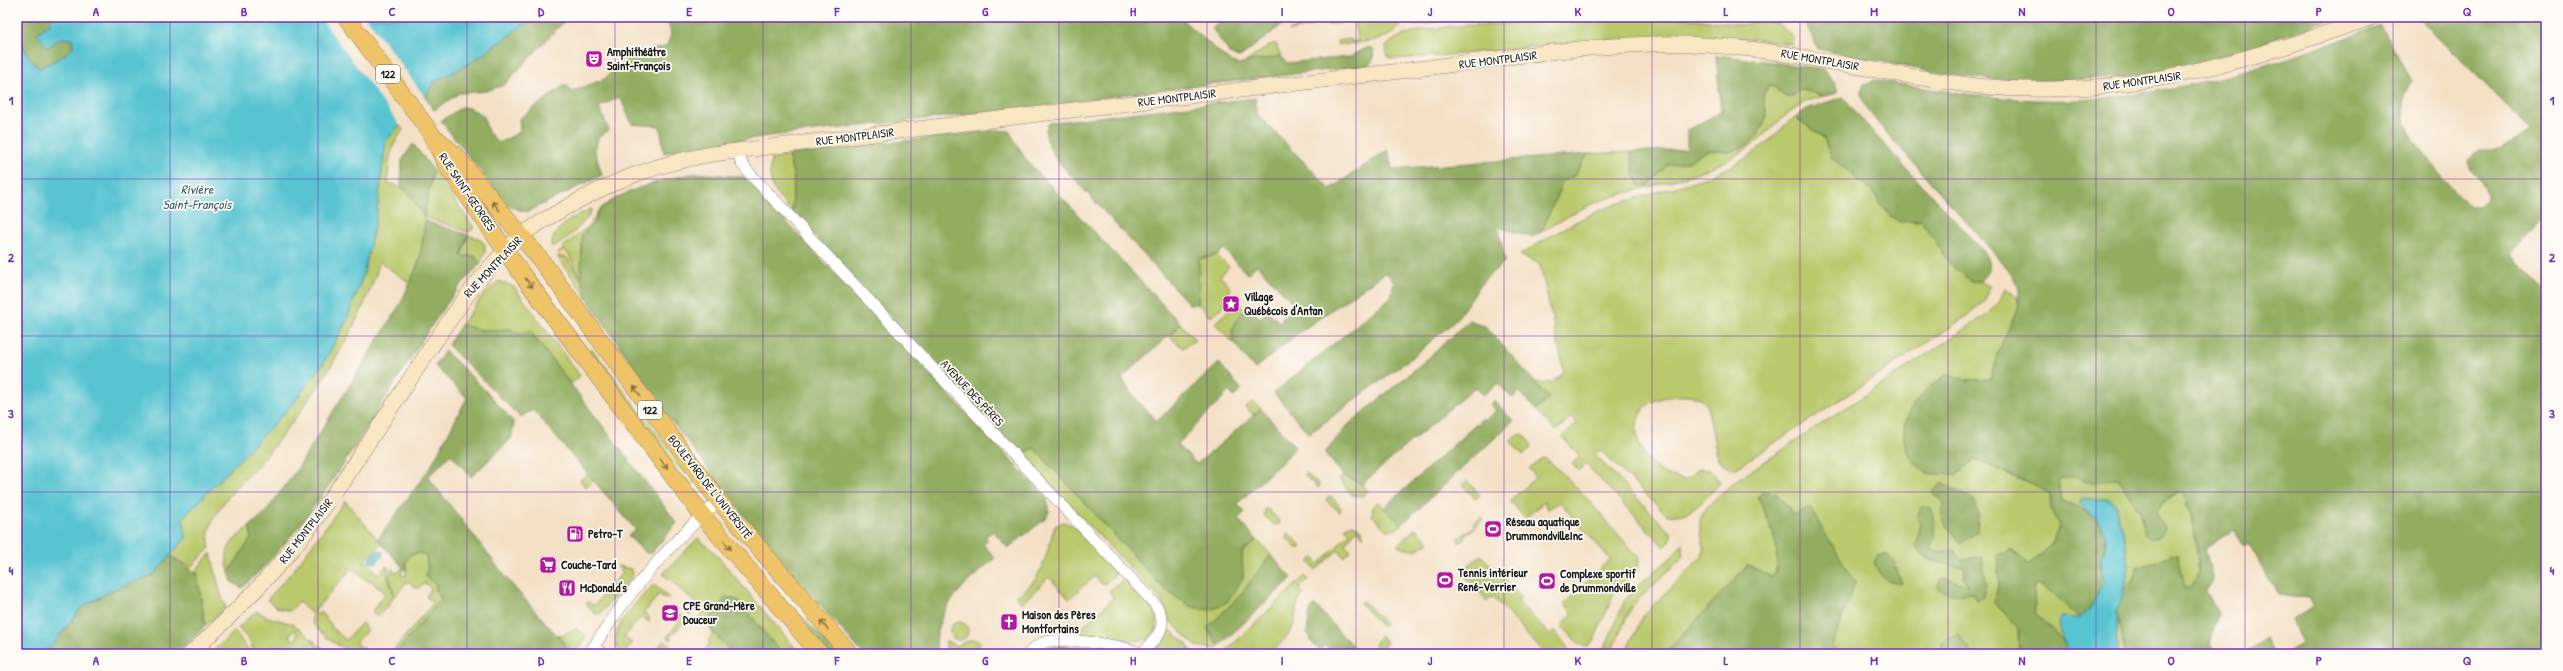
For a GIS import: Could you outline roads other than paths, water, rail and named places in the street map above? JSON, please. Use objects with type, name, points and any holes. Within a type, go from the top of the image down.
[{"type":"main road","name":"RUE SAINT-GEORGES","points":[[346,17],[430,132],[447,166],[506,251]]},
{"type":"main road","name":"RUE SAINT-GEORGES","points":[[430,132],[458,158],[522,236]]},
{"type":"main road","name":"BOULEVARD DE L'UNIVERSITÉ","points":[[522,236],[719,501],[850,654]]},
{"type":"main road","name":"BOULEVARD DE L'UNIVERSITÉ","points":[[506,251],[702,515],[820,654]]},
{"type":"street","name":"RUE MONTPLAISIR","points":[[190,654],[252,595],[295,546],[335,493],[464,297],[506,251],[522,236],[582,199],[625,177],[666,163],[737,152],[1314,81],[1586,49],[1651,44],[1743,48],[1982,86],[2037,90],[2108,87],[2159,80],[2209,70],[2264,54],[2373,17]]},
{"type":"street","name":"AVENUE DES PÈRES","points":[[737,152],[746,170],[776,203],[1153,602],[1162,616],[1161,630],[1141,654]]},
{"type":"street","points":[[603,654],[591,651],[625,602],[702,515],[719,501]]},
{"type":"street","points":[[1028,654],[1040,644],[1059,640],[1121,646],[1141,654]]},
{"type":"water","name":"Rivière Saint-François","points":[[51,17],[535,17],[467,65],[434,82],[425,97],[386,141],[376,218],[364,272],[346,322],[323,364],[292,405],[183,518],[186,538],[153,575],[116,588],[82,607],[50,648],[39,652],[17,654],[17,43],[21,43],[30,59],[39,69],[66,54],[73,47],[72,39],[61,38],[47,48],[37,33],[50,24]]},
{"type":"water","points":[[2081,499],[2109,499],[2116,505],[2117,516],[2125,539],[2128,568],[2124,594],[2116,611],[2118,645],[2116,654],[2067,654],[2067,649],[2060,631],[2059,622],[2061,617],[2080,618],[2090,609],[2104,581],[2101,559],[2105,549],[2106,537],[2100,522],[2079,503]]},
{"type":"water","points":[[378,550],[383,552],[382,557],[378,559],[377,563],[369,562],[370,558]]},
{"type":"place","name":"Amphithéâtre Saint-François","points":[[594,59]]},
{"type":"place","name":"Village Québécois d'Antan","points":[[1231,304]]},
{"type":"place","name":"Réseau aquatique DrummondvilleInc","points":[[1493,529]]},
{"type":"place","name":"Petro-T","points":[[575,534]]},
{"type":"place","name":"Couche-Tard","points":[[548,565]]},
{"type":"place","name":"Tennis intérieur René-Verrier","points":[[1445,580]]},
{"type":"place","name":"Complexe sportif de Drummondville","points":[[1547,581]]},
{"type":"place","name":"McDonald's","points":[[567,588]]},
{"type":"place","name":"CPE Grand-Mère Douceur","points":[[670,613]]},
{"type":"place","name":"Maison des Pères Montfortains","points":[[1009,622]]}]
